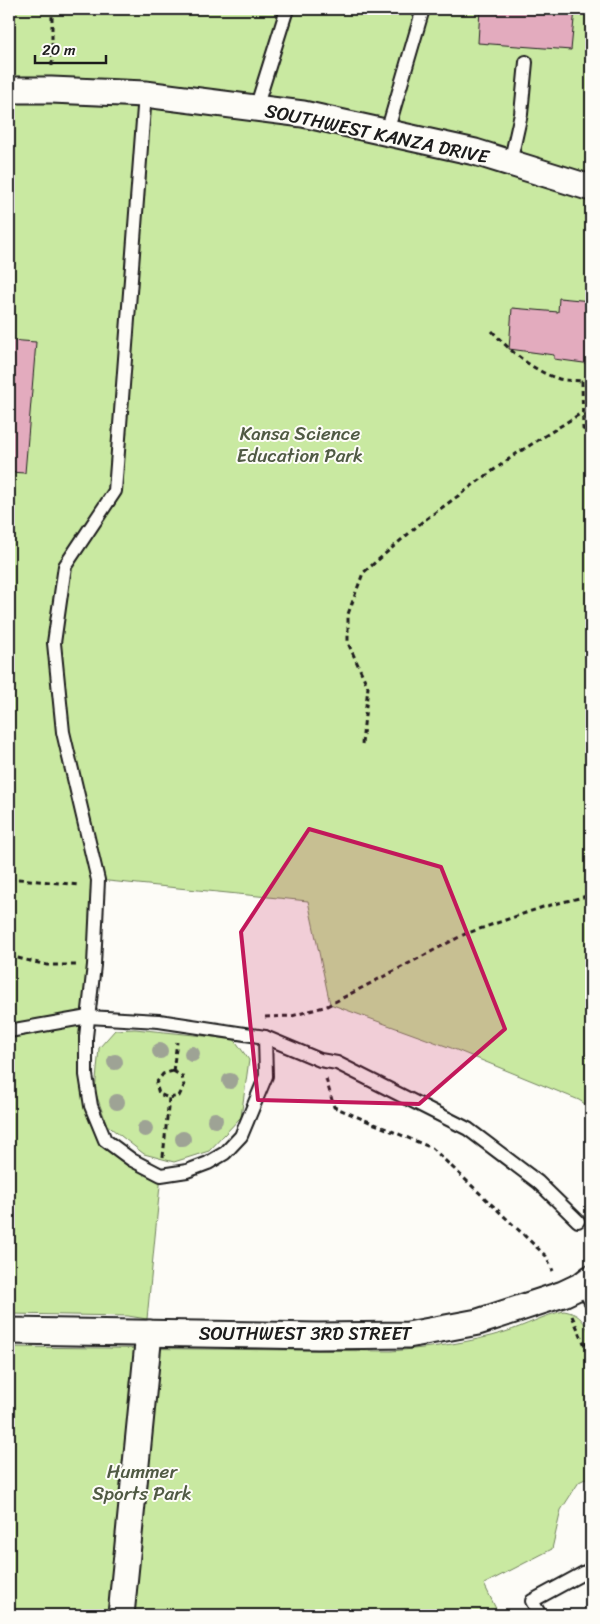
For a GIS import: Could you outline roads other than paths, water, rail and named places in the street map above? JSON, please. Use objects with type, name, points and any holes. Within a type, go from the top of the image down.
[{"type":"street","name":"SOUTHWEST KANZA DRIVE","points":[[9,90],[145,94],[303,114],[475,152],[591,188]]},
{"type":"street","name":"SOUTHWEST 3RD STREET","points":[[9,1331],[318,1336],[408,1335],[478,1322],[582,1290]]},
{"type":"street","points":[[121,1615],[149,1333]]},
{"type":"lane","points":[[256,108],[287,9]]},
{"type":"lane","points":[[387,132],[423,9]]},
{"type":"lane","points":[[510,162],[521,114],[526,62]]},
{"type":"lane","points":[[145,94],[115,491],[65,566],[54,643],[63,732],[98,880],[94,965],[88,1017],[86,1075],[91,1106],[105,1140],[132,1160],[161,1175],[187,1171],[225,1153],[241,1136],[266,1076],[266,1037]]},
{"type":"lane","points":[[9,1031],[88,1017],[159,1021],[266,1037],[320,1060],[338,1063],[468,1129],[538,1182],[578,1221]]},
{"type":"lane","points":[[540,1615],[532,1601],[591,1569]]},
{"type":"park label","name":"Kansa Science Education Park","points":[[300,444]]},
{"type":"park label","name":"Hummer Sports Park","points":[[142,1482]]}]
